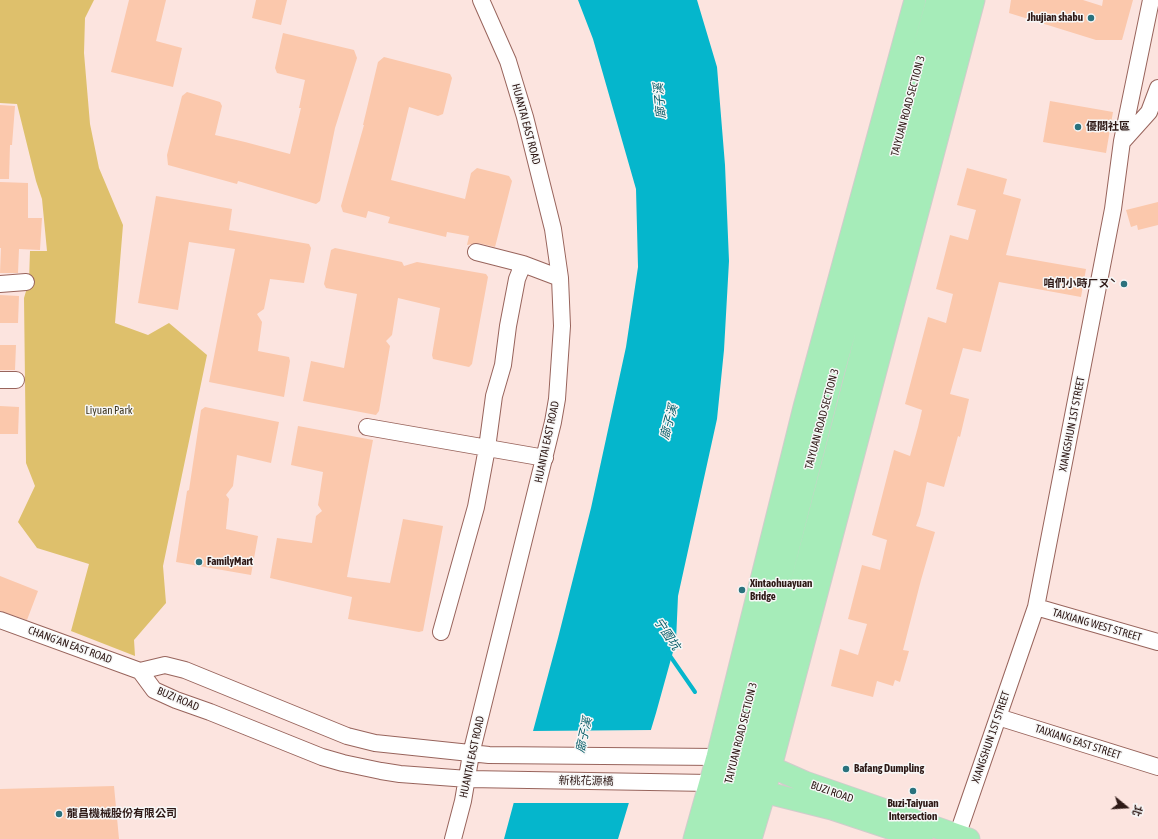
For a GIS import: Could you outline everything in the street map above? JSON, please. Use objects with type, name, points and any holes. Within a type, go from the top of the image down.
[{"type":"main road","name":"TAIYUAN ROAD SECTION 3","points":[[752,839],[738,787],[726,758],[804,408],[916,0]]},
{"type":"main road","name":"TAIYUAN ROAD SECTION 3","points":[[726,758],[937,0]]},
{"type":"main road","name":"TAIYUAN ROAD SECTION 3","points":[[763,764],[953,0]]},
{"type":"main road","name":"TAIYUAN ROAD SECTION 3","points":[[694,839],[738,787],[763,764],[974,0]]},
{"type":"main road","name":"BUZI ROAD","points":[[726,758],[763,764],[805,782],[961,838]]},
{"type":"main road","name":"TAIYUAN ROAD SECTION 3","points":[[713,839],[738,787]]},
{"type":"main road","name":"TAIYUAN ROAD SECTION 3","points":[[733,839],[738,787]]},
{"type":"main road","name":"BUZI ROAD","points":[[738,787],[832,809],[922,839]]},
{"type":"street","name":"HUANTAI EAST ROAD","points":[[453,839],[463,801],[475,779],[471,754],[553,422],[557,399],[562,326],[560,278],[553,229],[525,117],[508,61],[481,0]]},
{"type":"street","name":"XIANGSHUN 1ST STREET","points":[[961,838],[998,717],[1036,607],[1113,209],[1122,141],[1151,0]]},
{"type":"street","points":[[1122,141],[1148,112],[1158,88]]},
{"type":"street","points":[[476,252],[523,264],[560,278]]},
{"type":"street","points":[[441,632],[472,525],[487,448],[494,396],[503,365],[508,326],[517,279],[523,264]]},
{"type":"street","points":[[0,284],[26,282]]},
{"type":"street","points":[[0,380],[16,380]]},
{"type":"street","points":[[367,427],[545,458]]},
{"type":"street","name":"TAIXIANG WEST STREET","points":[[1036,607],[1158,642]]},
{"type":"street","name":"CHANG’AN EAST ROAD","points":[[0,620],[140,671]]},
{"type":"street","points":[[140,671],[165,665],[185,670],[347,736],[375,744],[471,754]]},
{"type":"street","name":"BUZI ROAD","points":[[140,671],[154,690],[176,700],[329,759],[400,774],[475,779]]},
{"type":"street","name":"TAIXIANG EAST STREET","points":[[998,717],[1158,767]]},
{"type":"street","name":"BUZI ROAD","points":[[471,754],[489,756],[726,758]]},
{"type":"street","name":"新桃花源橋","points":[[475,779],[690,782]]},
{"type":"street","name":"BUZI ROAD","points":[[690,782],[738,787]]},
{"type":"green space","name":"Liyuan Park","points":[[0,0],[94,0],[85,18],[84,53],[90,124],[99,168],[123,225],[115,323],[148,335],[169,323],[207,355],[163,566],[166,603],[134,640],[135,656],[71,631],[89,564],[37,548],[18,522],[35,486],[26,463],[24,298],[29,281],[30,251],[47,251],[42,199],[36,181],[17,104],[0,103]]},
{"type":"water","name":"廍子溪","points":[[578,0],[697,0],[717,67],[725,165],[729,261],[724,350],[717,419],[678,596],[676,641],[618,839],[504,839],[591,508],[626,347],[638,267],[636,189],[593,39]]},
{"type":"pier","points":[[653,730],[631,803],[512,803],[531,731]]},
{"type":"building","points":[[129,0],[166,0],[156,41],[182,48],[173,87],[111,72]]},
{"type":"building","points":[[256,0],[287,0],[281,25],[252,18]]},
{"type":"building","points":[[1011,0],[1083,0],[1102,6],[1103,0],[1133,0],[1122,40],[1096,40],[1009,13]]},
{"type":"building","points":[[283,33],[354,50],[357,58],[335,128],[320,201],[316,204],[238,181],[237,184],[168,165],[167,155],[182,96],[187,92],[220,102],[222,106],[215,135],[290,154],[301,108],[299,108],[305,80],[277,73],[275,68]]},
{"type":"building","points":[[384,57],[450,74],[452,78],[443,114],[438,116],[409,107],[391,180],[465,199],[471,173],[477,168],[509,176],[512,181],[495,247],[478,243],[467,245],[469,236],[447,232],[446,237],[388,223],[390,217],[368,211],[366,218],[343,212],[341,206],[364,125],[378,62]]},
{"type":"building","name":"優閣社區","points":[[1050,101],[1113,112],[1106,153],[1043,142]]},
{"type":"building","points":[[0,105],[15,106],[12,145],[10,145],[9,179],[0,179]]},
{"type":"building","points":[[967,168],[1007,179],[1003,194],[1021,199],[1006,255],[1086,269],[1081,297],[999,282],[981,352],[963,348],[950,394],[969,399],[960,437],[958,436],[944,487],[927,482],[920,515],[916,526],[935,532],[903,650],[909,651],[900,682],[895,680],[893,686],[877,681],[873,697],[831,686],[840,649],[858,655],[867,624],[848,619],[862,565],[880,570],[887,540],[872,535],[894,450],[910,456],[918,427],[922,410],[905,404],[928,317],[946,323],[953,294],[936,289],[950,235],[968,240],[976,210],[957,205]]},
{"type":"building","points":[[0,182],[28,183],[28,218],[42,218],[40,250],[19,249],[18,273],[0,273]]},
{"type":"building","points":[[156,196],[232,209],[229,230],[309,244],[311,248],[304,283],[270,279],[264,309],[257,314],[262,322],[258,351],[289,357],[290,361],[284,397],[209,382],[235,249],[189,242],[178,310],[138,303]]},
{"type":"building","points":[[1158,202],[1158,225],[1138,230],[1137,225],[1131,227],[1126,210]]},
{"type":"building","points":[[335,248],[402,262],[404,266],[417,262],[486,274],[488,277],[472,364],[469,367],[433,359],[432,355],[440,308],[398,298],[392,335],[386,341],[390,346],[379,411],[376,415],[303,401],[311,361],[344,368],[357,294],[326,288],[324,284],[331,250]]},
{"type":"building","points":[[0,295],[19,296],[18,323],[0,323]]},
{"type":"building","points":[[0,345],[16,345],[15,370],[0,370]]},
{"type":"building","points":[[0,406],[19,407],[18,434],[0,434]]},
{"type":"building","points":[[205,407],[279,422],[271,463],[237,455],[233,486],[226,495],[229,499],[226,529],[258,536],[251,575],[176,562],[201,410]]},
{"type":"building","points":[[298,426],[373,440],[347,577],[390,583],[403,519],[443,526],[423,631],[419,632],[348,619],[352,597],[270,578],[277,538],[312,543],[316,516],[322,511],[318,505],[323,472],[291,465]]},
{"type":"building","points":[[0,576],[38,591],[27,620],[0,611]]},
{"type":"building","name":"龍昌機械股份有限公司","points":[[114,786],[119,839],[0,839],[0,789]]},
{"type":"waterway","name":"宁園坑","points":[[668,653],[695,692]]},
{"type":"place","name":"Jhujian shabu","points":[[1091,18]]},
{"type":"place","name":"優閣社區","points":[[1078,127]]},
{"type":"place","name":"咱們小時ㄏㄡˋ","points":[[1124,284]]},
{"type":"place","name":"FamilyMart","points":[[199,562]]},
{"type":"place","name":"Xintaohuayuan Bridge","points":[[742,590]]},
{"type":"place","name":"Bafang Dumpling","points":[[846,769]]},
{"type":"place","name":"Buzi-Taiyuan Intersection","points":[[913,791]]},
{"type":"place","name":"龍昌機械股份有限公司","points":[[59,814]]}]
